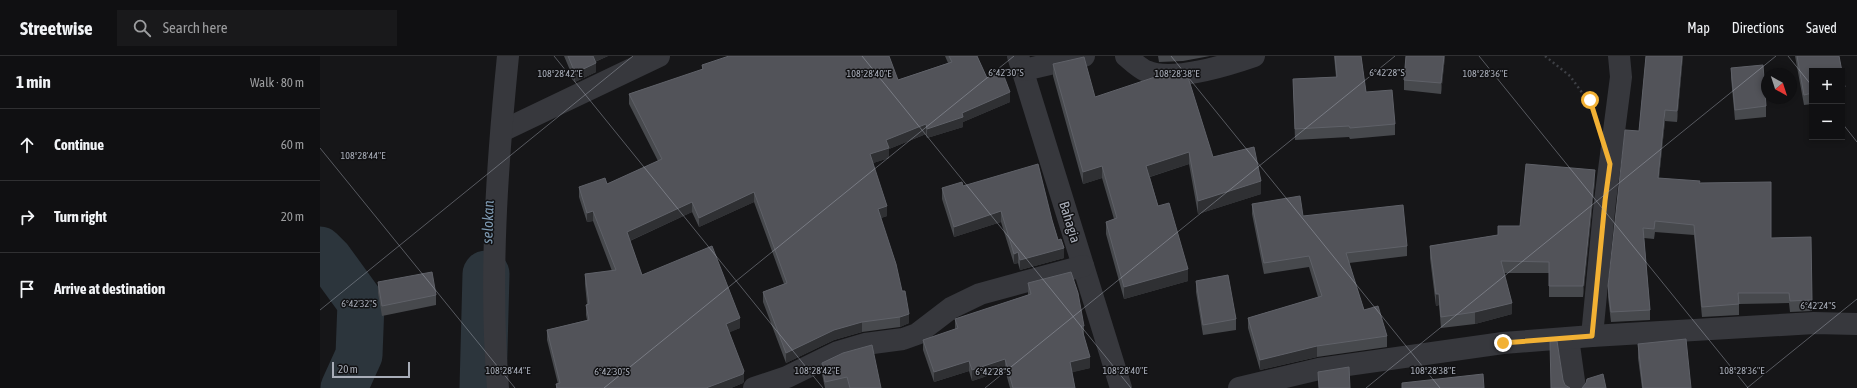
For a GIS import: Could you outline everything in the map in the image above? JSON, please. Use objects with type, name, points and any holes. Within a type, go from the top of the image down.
[{"type":"street","points":[[498,388],[493,288],[508,56]]},
{"type":"street","points":[[502,131],[659,56]]},
{"type":"street","points":[[1021,63],[1084,56]]},
{"type":"street","points":[[1126,56],[1145,71],[1162,76],[1212,70],[1254,56]]},
{"type":"street","points":[[1592,336],[1605,201],[1621,77],[1619,56]]},
{"type":"street","name":"Bahagia","points":[[1021,63],[1121,388]]},
{"type":"street","points":[[754,388],[787,377],[838,352],[865,344],[903,339],[917,334],[951,308],[980,294],[1083,266]]},
{"type":"street","points":[[1239,388],[1319,369],[1503,343],[1592,336],[1814,323],[1857,324]]},
{"type":"street","points":[[1568,338],[1575,388]]},
{"type":"path","points":[[1545,56],[1570,76],[1590,100],[1592,106]]},
{"type":"building","points":[[568,56],[593,56],[596,63],[575,73]]},
{"type":"building","points":[[729,56],[889,56],[898,80],[952,62],[949,56],[977,56],[987,78],[1002,71],[1010,92],[962,113],[963,117],[927,129],[926,124],[886,140],[889,148],[870,154],[887,206],[878,209],[896,264],[902,291],[905,291],[909,314],[900,317],[862,322],[834,330],[786,353],[763,292],[787,283],[754,192],[699,218],[692,202],[627,232],[642,275],[712,246],[740,318],[726,324],[744,371],[743,374],[706,388],[557,388],[556,384],[560,383],[547,330],[589,320],[586,305],[589,304],[585,274],[616,270],[593,211],[587,213],[579,187],[605,178],[607,184],[662,159],[629,94],[703,69],[702,65]]},
{"type":"building","points":[[1335,56],[1361,56],[1366,92],[1392,90],[1395,124],[1350,128],[1349,126],[1295,129],[1293,79],[1337,77]]},
{"type":"building","points":[[1406,56],[1444,56],[1441,83],[1404,80]]},
{"type":"building","points":[[1646,56],[1682,56],[1677,111],[1665,110],[1658,178],[1700,181],[1699,183],[1771,182],[1771,238],[1811,237],[1812,300],[1790,301],[1789,293],[1738,293],[1739,304],[1702,307],[1694,225],[1655,221],[1654,229],[1643,228],[1650,310],[1611,312],[1608,286],[1625,130],[1639,131]]},
{"type":"building","points":[[1797,56],[1839,56],[1841,68],[1809,68],[1809,94],[1804,95]]},
{"type":"building","points":[[1084,57],[1095,97],[1161,75],[1187,74],[1213,157],[1254,147],[1261,181],[1198,201],[1189,152],[1146,166],[1158,206],[1169,203],[1188,269],[1124,287],[1106,222],[1117,218],[1102,166],[1083,172],[1053,64]]},
{"type":"building","points":[[1763,65],[1763,68],[1761,68],[1761,104],[1766,104],[1766,106],[1735,110],[1731,68]]},
{"type":"building","points":[[1038,164],[1058,240],[1061,239],[1064,248],[1020,260],[1018,252],[1014,254],[1001,211],[954,227],[942,188],[962,182],[963,186]]},
{"type":"building","points":[[1526,164],[1595,170],[1583,286],[1549,286],[1549,262],[1501,261],[1512,303],[1475,312],[1441,317],[1439,294],[1436,294],[1430,246],[1498,235],[1498,226],[1520,226]]},
{"type":"building","points":[[1300,196],[1303,216],[1403,205],[1407,246],[1346,253],[1364,310],[1378,306],[1387,336],[1317,346],[1260,360],[1248,318],[1322,296],[1309,256],[1264,263],[1252,204]]},
{"type":"building","points":[[432,272],[436,295],[382,306],[378,282]]},
{"type":"building","points":[[1071,272],[1078,293],[1084,326],[1081,326],[1090,357],[1070,362],[1075,388],[1013,388],[1005,359],[972,370],[969,361],[934,372],[923,340],[958,328],[955,319],[1031,294],[1028,283]]},
{"type":"building","points":[[1228,275],[1236,319],[1203,325],[1196,281]]},
{"type":"building","points":[[1686,339],[1691,388],[1643,388],[1638,344]]},
{"type":"building","points":[[1550,341],[1557,341],[1563,380],[1565,385],[1570,388],[1551,388]]},
{"type":"building","points":[[872,345],[881,388],[850,388],[847,377],[825,382],[822,363],[843,353]]},
{"type":"building","points":[[1349,367],[1350,388],[1319,388],[1318,372]]},
{"type":"building","points":[[1483,374],[1484,388],[1402,388],[1402,383]]},
{"type":"building","points":[[1603,374],[1606,388],[1582,388],[1587,379]]},
{"type":"waterway","points":[[320,250],[329,259],[361,303],[359,355],[344,388]]},
{"type":"waterway","name":"selokan","points":[[483,388],[486,274]]},
{"type":"route","points":[[1503,343],[1592,336],[1610,164],[1590,100]]}]
